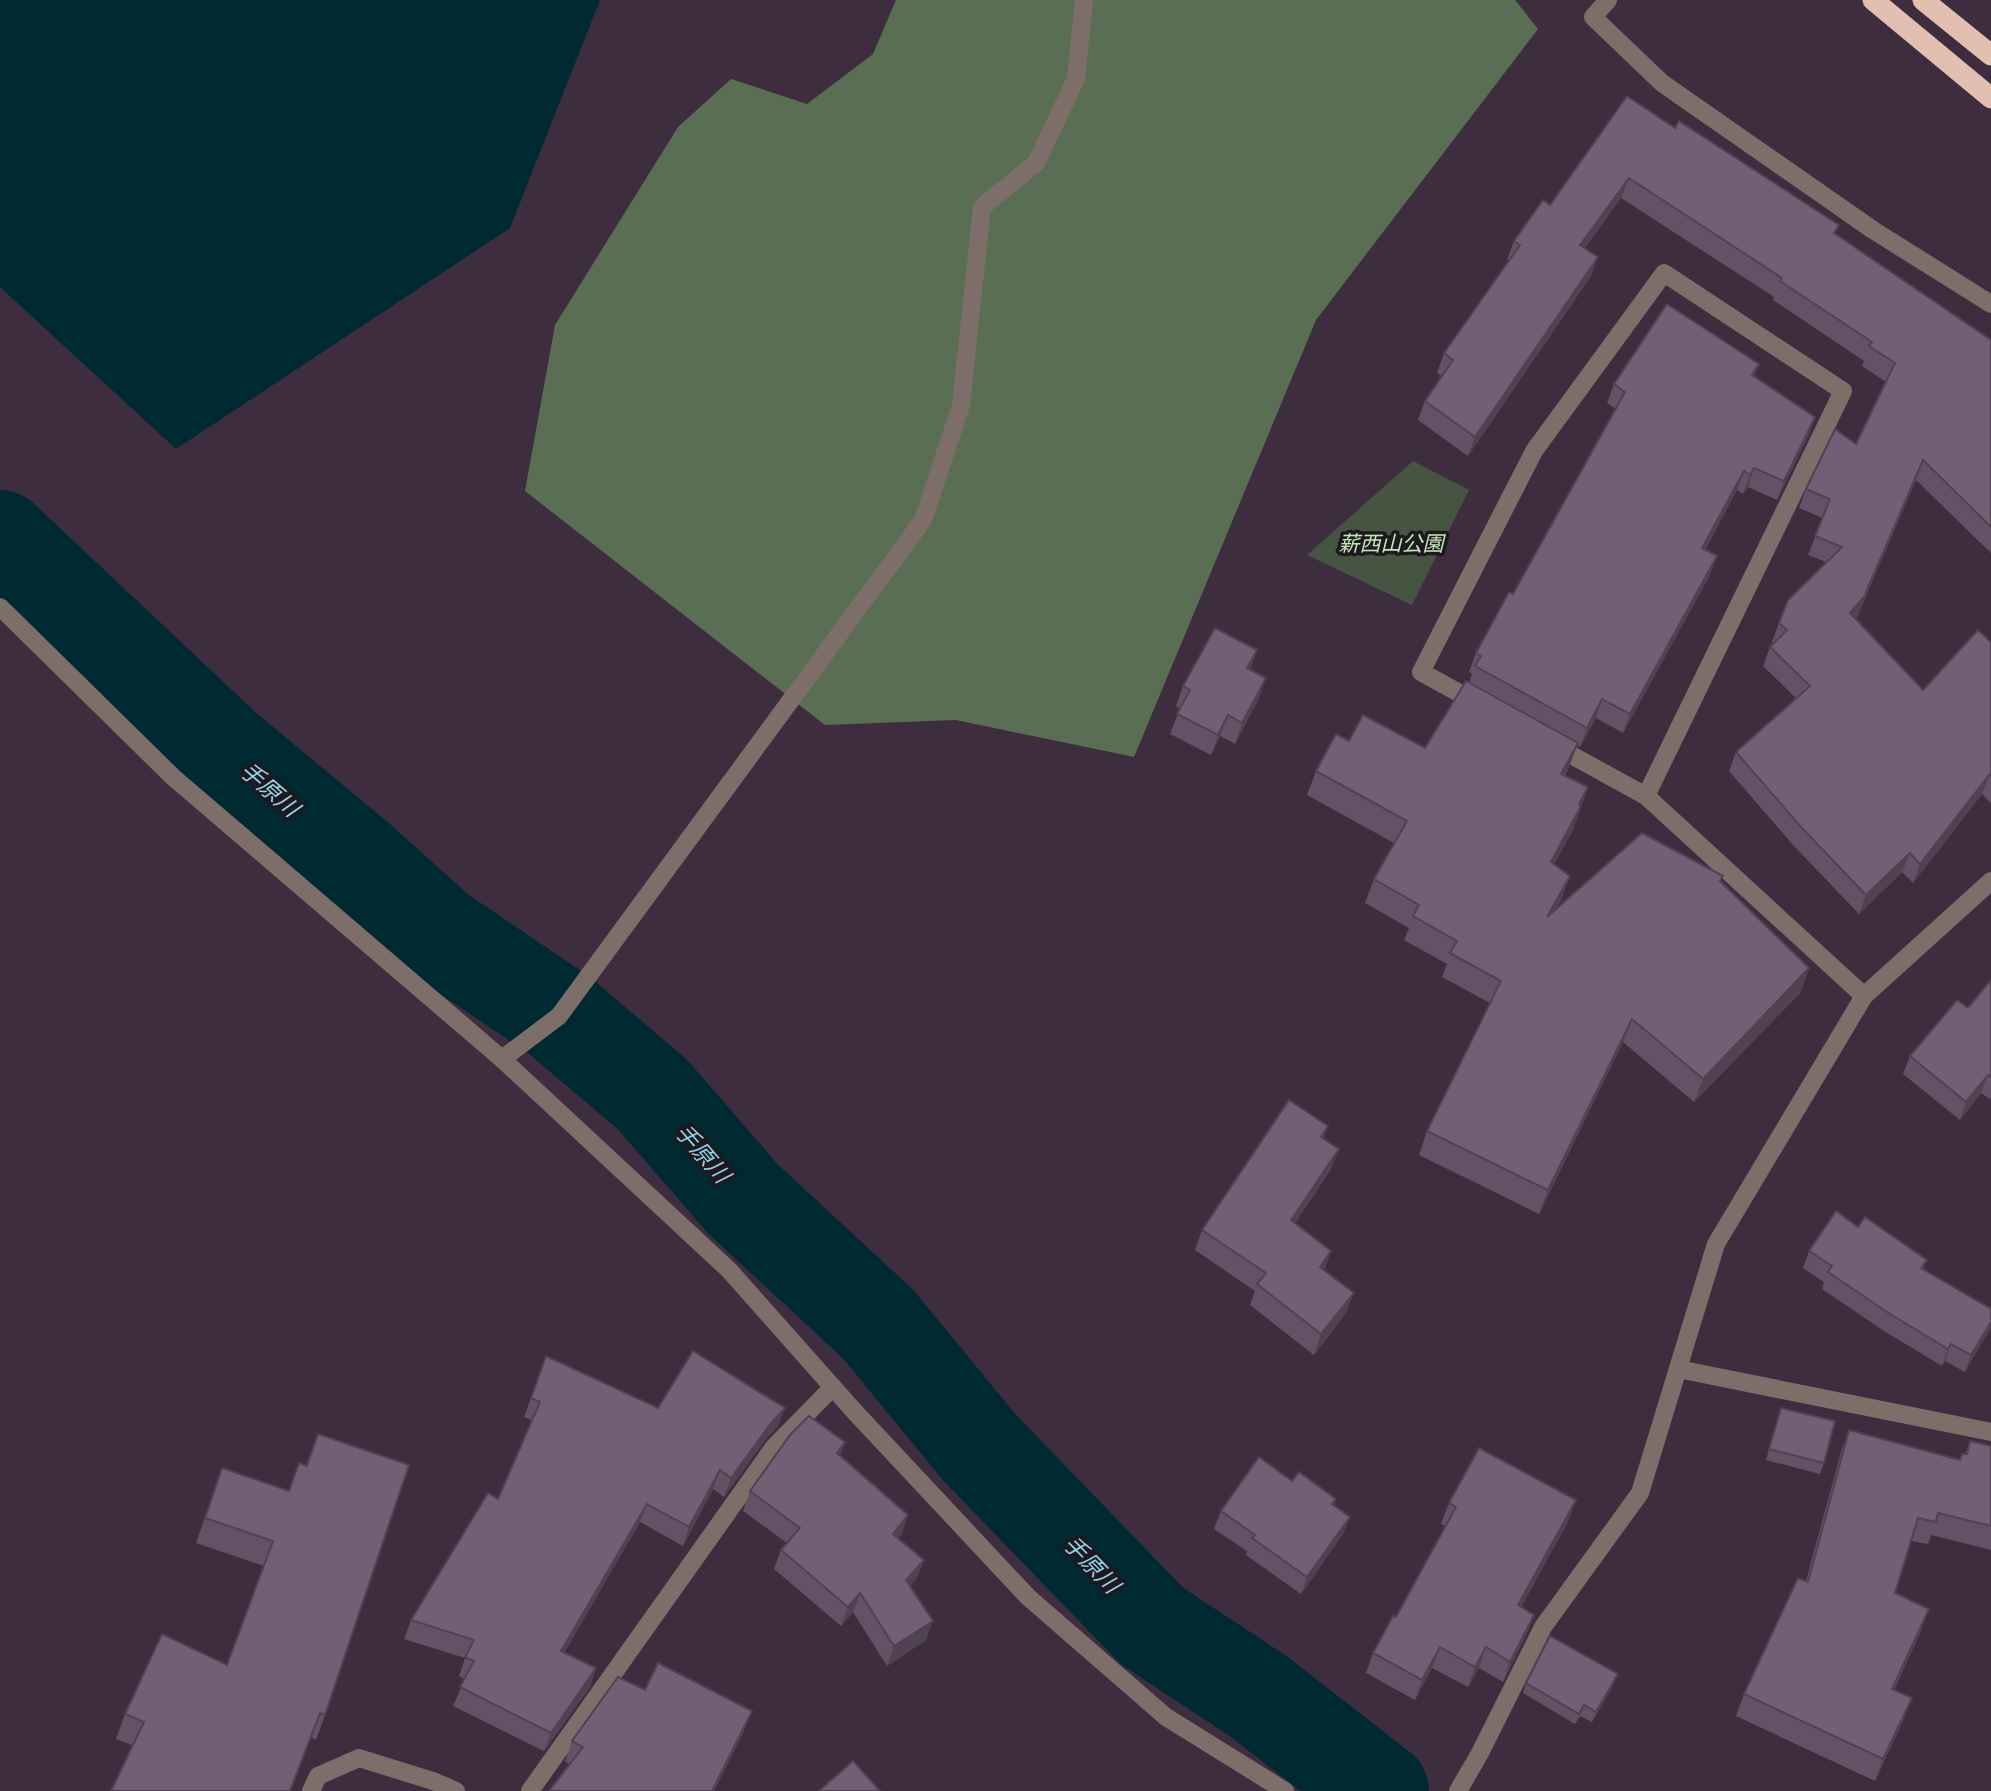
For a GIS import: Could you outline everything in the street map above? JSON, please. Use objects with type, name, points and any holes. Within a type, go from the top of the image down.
[{"type":"highway","points":[[1873,0],[1991,98]]},
{"type":"highway","points":[[1923,0],[1991,55]]},
{"type":"street","points":[[502,1059],[559,1016],[923,520],[961,405],[982,208],[1036,163],[1076,79],[1084,0]]},
{"type":"street","points":[[1608,0],[1592,17],[1662,83],[1873,230],[1991,304]]},
{"type":"street","points":[[1492,711],[1421,672],[1534,451],[1664,273],[1843,391],[1646,796]]},
{"type":"street","points":[[0,607],[173,777],[502,1059],[729,1270],[833,1387],[1028,1597],[1166,1717],[1285,1791]]},
{"type":"street","points":[[1539,737],[1646,796],[1864,996]]},
{"type":"street","points":[[1458,1791],[1543,1627],[1640,1493],[1716,1244],[1864,996],[1991,881]]},
{"type":"street","points":[[1678,1369],[1991,1432]]},
{"type":"street","points":[[530,1791],[774,1447],[833,1387]]},
{"type":"street","points":[[311,1791],[318,1776],[359,1758],[456,1791]]},
{"type":"green space","name":"薪西山公園","points":[[1413,461],[1469,490],[1412,605],[1307,555]]},
{"type":"shaded area","points":[[0,0],[600,0],[510,228],[176,449],[0,287]]},
{"type":"shaded area","points":[[896,0],[1515,0],[1538,29],[1316,320],[1134,757],[956,720],[825,725],[525,491],[555,325],[678,127],[731,79],[807,104],[873,54]]},
{"type":"building","points":[[1627,96],[1675,128],[1679,121],[1839,225],[1834,233],[1991,340],[1991,527],[1923,460],[1864,597],[1850,613],[1923,690],[1978,630],[1991,642],[1991,777],[1989,775],[1920,864],[1910,853],[1866,895],[1801,827],[1736,752],[1810,686],[1770,647],[1787,630],[1779,623],[1788,600],[1842,547],[1815,536],[1830,499],[1806,489],[1835,429],[1856,444],[1895,363],[1869,346],[1872,342],[1780,281],[1782,278],[1629,178],[1580,245],[1598,257],[1475,437],[1425,401],[1453,360],[1444,353],[1520,245],[1514,241],[1543,200],[1550,205]]},
{"type":"building","points":[[1667,304],[1759,364],[1752,375],[1815,417],[1784,481],[1754,468],[1750,475],[1744,471],[1702,548],[1717,556],[1630,714],[1602,699],[1587,728],[1475,666],[1481,656],[1476,653],[1509,592],[1513,594],[1625,392],[1614,384]]},
{"type":"building","points":[[1215,628],[1257,650],[1247,668],[1266,678],[1242,723],[1228,715],[1218,735],[1177,714],[1190,690],[1183,686]]},
{"type":"building","points":[[1466,681],[1578,743],[1561,774],[1588,787],[1579,804],[1581,806],[1551,862],[1570,876],[1547,917],[1642,833],[1723,876],[1720,881],[1809,968],[1703,1079],[1632,1019],[1548,1190],[1427,1131],[1501,981],[1450,953],[1457,941],[1413,916],[1419,905],[1374,879],[1407,821],[1316,771],[1336,734],[1349,741],[1363,715],[1425,748]]},
{"type":"building","points":[[1991,980],[1991,1077],[1988,1075],[1966,1102],[1910,1056],[1957,1000],[1968,1008]]},
{"type":"building","points":[[1289,1100],[1328,1126],[1321,1137],[1339,1149],[1291,1220],[1331,1251],[1320,1267],[1354,1293],[1321,1334],[1257,1284],[1266,1273],[1202,1230]]},
{"type":"building","points":[[1836,1211],[1858,1227],[1865,1217],[1927,1260],[1921,1268],[1991,1309],[1991,1322],[1971,1355],[1951,1344],[1948,1349],[1828,1272],[1832,1266],[1809,1251]]},
{"type":"building","points":[[693,1351],[785,1408],[731,1478],[720,1470],[689,1527],[647,1504],[561,1651],[596,1668],[551,1733],[460,1687],[474,1661],[465,1657],[474,1640],[411,1620],[488,1493],[498,1499],[540,1402],[531,1398],[546,1356],[658,1408]]},
{"type":"building","points":[[1781,1408],[1835,1421],[1824,1463],[1769,1449]]},
{"type":"building","points":[[809,1416],[845,1442],[837,1453],[908,1515],[893,1534],[924,1560],[906,1580],[933,1621],[894,1646],[860,1593],[848,1607],[781,1550],[800,1528],[750,1491],[790,1435]]},
{"type":"building","points":[[1849,1430],[1960,1460],[1962,1454],[1967,1454],[1970,1441],[1991,1446],[1991,1526],[1938,1513],[1936,1522],[1918,1518],[1895,1593],[1929,1609],[1892,1689],[1912,1698],[1883,1759],[1744,1694],[1798,1578],[1808,1582]]},
{"type":"building","points":[[318,1434],[409,1465],[325,1715],[320,1713],[290,1791],[111,1791],[144,1722],[125,1714],[162,1634],[227,1665],[273,1541],[205,1518],[222,1468],[289,1491],[299,1463],[307,1466]]},
{"type":"building","points":[[1479,1448],[1576,1500],[1518,1605],[1534,1615],[1510,1662],[1486,1647],[1475,1667],[1440,1647],[1422,1680],[1373,1653],[1393,1616],[1396,1617],[1456,1507],[1449,1503]]},
{"type":"building","points":[[1259,1457],[1292,1481],[1299,1472],[1336,1499],[1332,1504],[1350,1517],[1307,1577],[1252,1538],[1255,1535],[1221,1511]]},
{"type":"building","points":[[1550,1636],[1618,1674],[1596,1712],[1584,1705],[1579,1714],[1526,1683]]},
{"type":"building","points":[[658,1663],[752,1711],[712,1791],[549,1791],[583,1747],[572,1741],[618,1677],[645,1690]]},
{"type":"building","points":[[853,1761],[880,1791],[819,1791]]},
{"type":"waterway","name":"手原川","points":[[0,539],[222,748],[360,863],[439,934],[559,1015],[653,1095],[743,1199],[878,1324],[979,1447],[1152,1626],[1258,1696],[1380,1791]]}]
